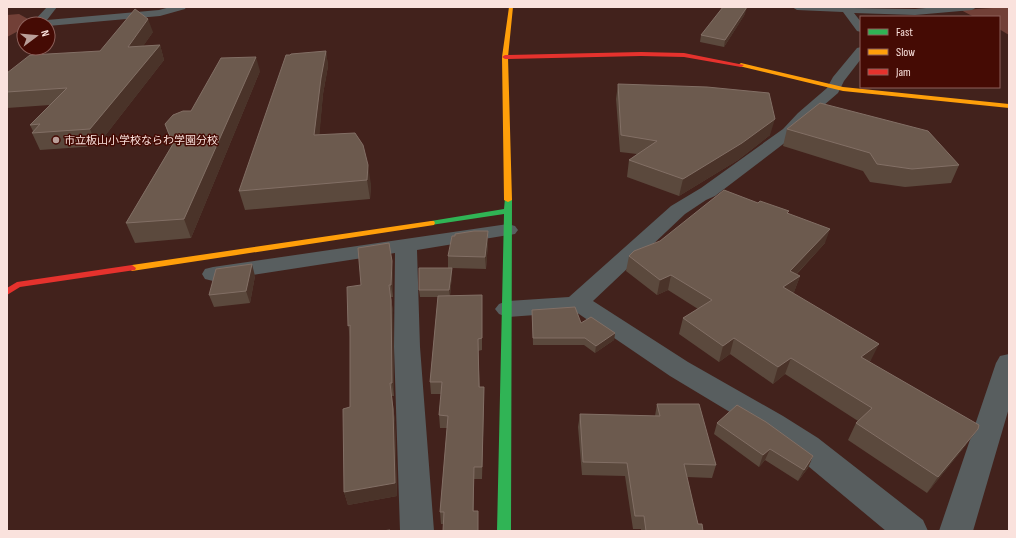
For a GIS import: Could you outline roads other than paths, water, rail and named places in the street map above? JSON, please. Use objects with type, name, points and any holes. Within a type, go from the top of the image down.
[{"type":"street","points":[[52,7],[36,24],[160,13],[181,7]]},
{"type":"street","points":[[504,531],[508,220],[505,57],[511,7]]},
{"type":"street","points":[[797,7],[846,9],[865,8],[915,12],[972,7]]},
{"type":"street","points":[[846,9],[860,27]]},
{"type":"street","points":[[575,304],[678,210],[699,196],[708,192],[789,132],[803,116],[833,90],[860,52]]},
{"type":"street","points":[[505,57],[641,54],[684,55],[758,68],[843,89],[1009,106]]},
{"type":"street","points":[[213,274],[406,245],[508,220]]},
{"type":"street","points":[[7,292],[17,284],[508,220]]},
{"type":"street","points":[[406,245],[407,347],[417,531]]},
{"type":"street","points":[[507,309],[575,304],[584,306],[679,369],[773,424],[796,440],[911,531]]},
{"type":"street","points":[[956,531],[1009,363]]},
{"type":"place","name":"市立板山小学校ならわ学園分校","points":[[56,140]]}]
